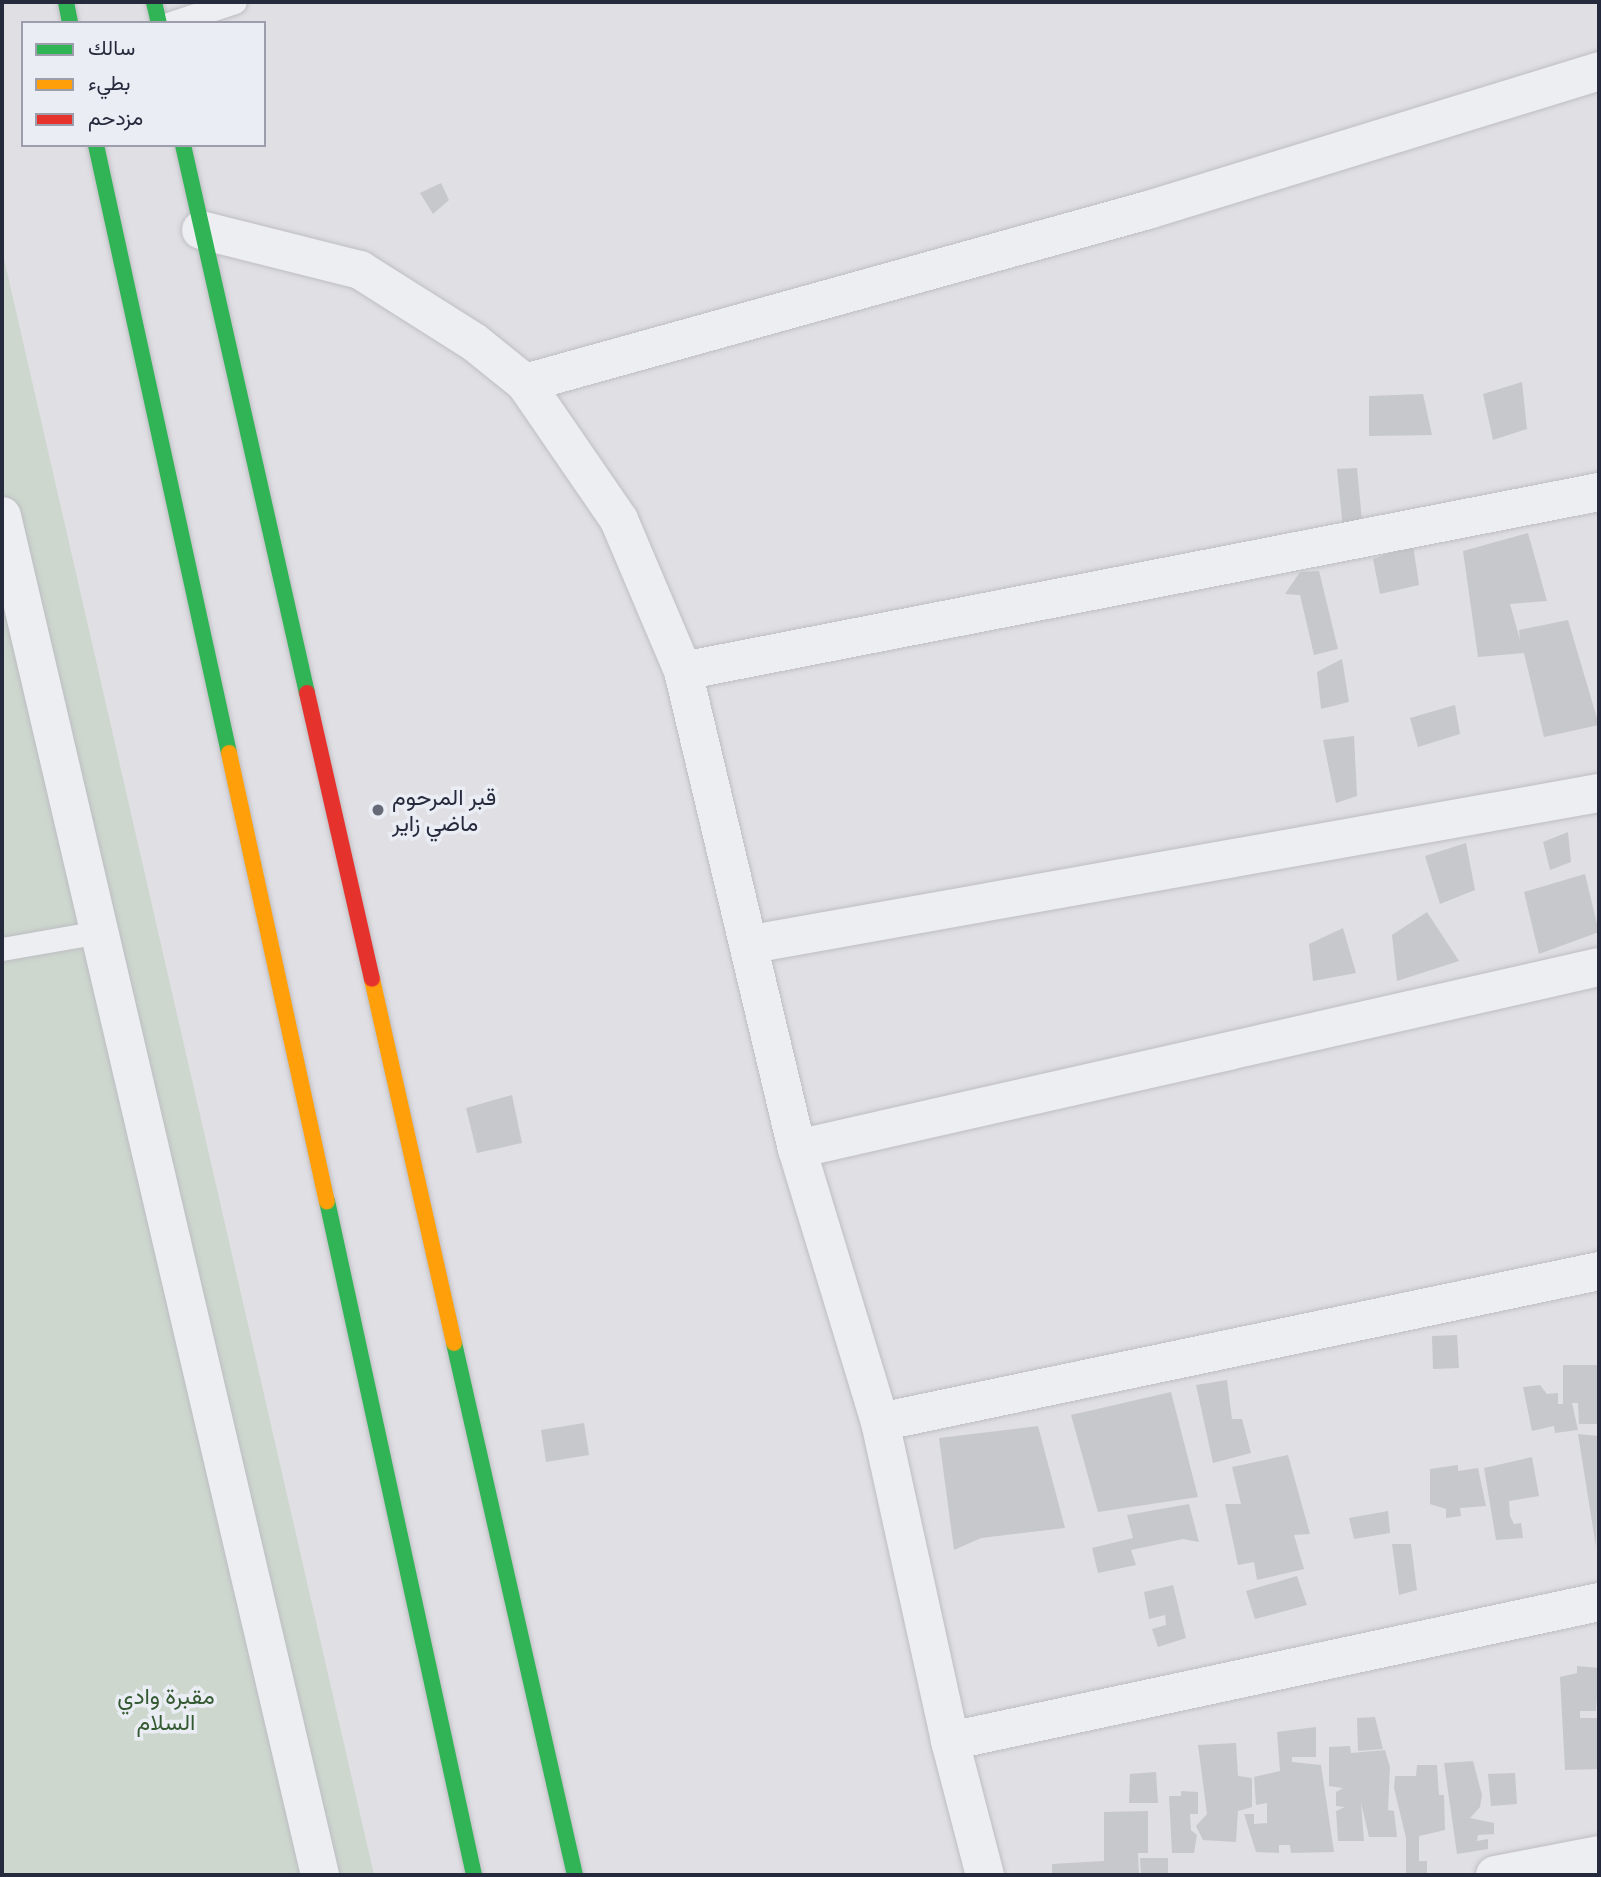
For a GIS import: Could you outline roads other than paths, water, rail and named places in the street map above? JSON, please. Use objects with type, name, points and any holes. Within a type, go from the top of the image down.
[{"type":"main road","points":[[66,2],[70,21]]},
{"type":"main road","points":[[154,2],[159,21]]},
{"type":"main road","points":[[96,147],[474,1875]]},
{"type":"main road","points":[[183,147],[575,1875]]},
{"type":"street","points":[[525,383],[1148,210],[1599,71]]},
{"type":"street","points":[[201,230],[360,270],[474,342],[525,383],[619,520],[683,670],[752,944],[797,1149],[880,1422],[950,1741],[985,1875]]},
{"type":"street","points":[[683,670],[1599,492]]},
{"type":"street","points":[[2,516],[320,1875]]},
{"type":"street","points":[[752,944],[1599,793]]},
{"type":"street","points":[[797,1149],[1599,967]]},
{"type":"street","points":[[880,1422],[1599,1271]]},
{"type":"street","points":[[950,1741],[1599,1602]]},
{"type":"street","points":[[1494,1875],[1599,1855]]},
{"type":"lane","points":[[176,21],[236,2]]},
{"type":"lane","points":[[2,949],[99,932]]},
{"type":"place","name":"قبر المرحوم ماضي زاير","points":[[378,810]]},
{"type":"park label","name":"مقبرة وادي السلام","points":[[166,1709]]}]
